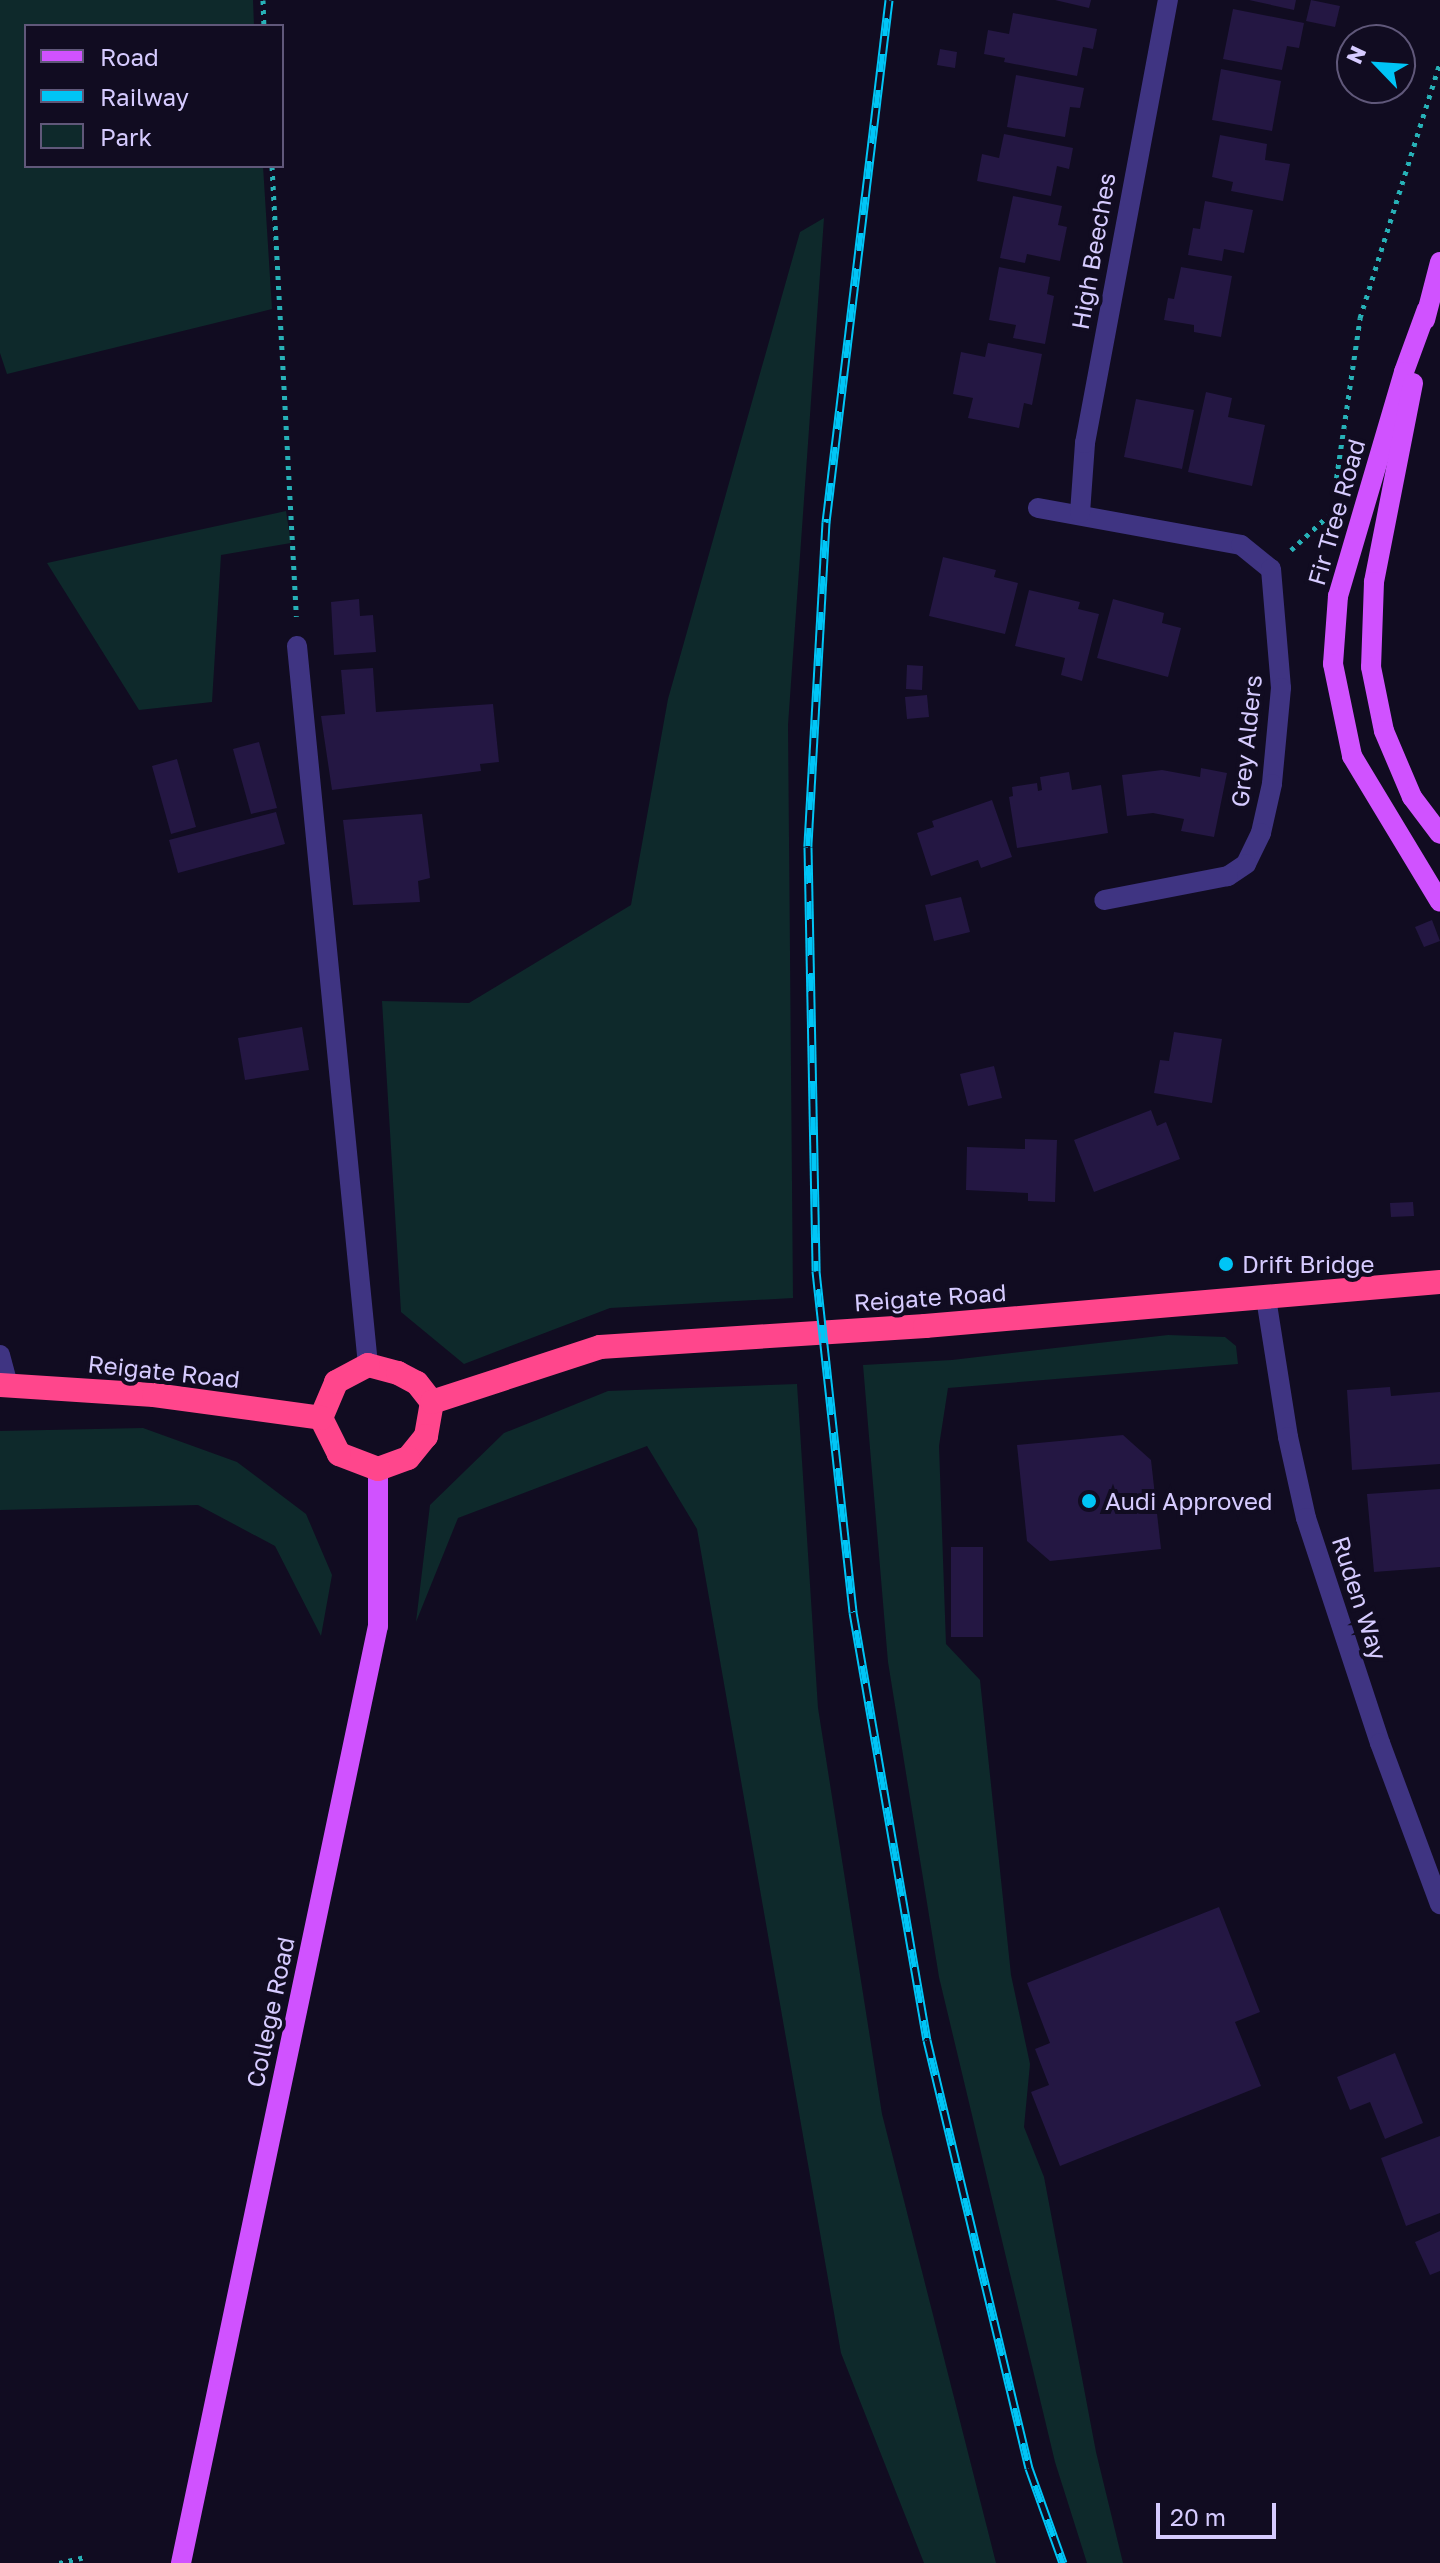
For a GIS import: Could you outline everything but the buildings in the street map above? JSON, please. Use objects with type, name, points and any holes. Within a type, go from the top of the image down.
[{"type":"highway","name":"Reigate Road","points":[[432,1402],[600,1347],[925,1326],[1440,1282]]},
{"type":"highway","points":[[368,1365],[398,1373],[417,1383],[432,1402],[426,1436],[408,1458],[378,1469],[339,1454],[321,1418],[336,1382],[368,1365]]},
{"type":"highway","name":"Reigate Road","points":[[4,1385],[154,1395],[321,1418]]},
{"type":"main road","name":"Fir Tree Road","points":[[1440,262],[1427,309],[1374,582],[1371,667],[1384,731],[1412,797],[1440,834]]},
{"type":"main road","name":"Fir Tree Road","points":[[1427,309],[1404,372],[1338,596],[1333,664],[1352,756],[1440,902]]},
{"type":"main road","name":"College Road","points":[[181,2563],[378,1626],[378,1469]]},
{"type":"street","name":"High Beeches","points":[[1080,513],[1085,443],[1168,0]]},
{"type":"street","points":[[1038,508],[1080,513],[1241,545],[1271,569]]},
{"type":"street","name":"Grey Alders","points":[[1104,900],[1228,876],[1246,864],[1261,833],[1272,784],[1281,688],[1271,569]]},
{"type":"street","points":[[297,646],[368,1365]]},
{"type":"street","name":"Ruden Way","points":[[1266,1298],[1288,1437],[1306,1518],[1380,1743],[1440,1904]]},
{"type":"street","points":[[0,1355],[4,1385]]},
{"type":"path","points":[[263,0],[264,24]]},
{"type":"path","points":[[1333,499],[1360,318],[1440,63]]},
{"type":"path","points":[[272,168],[297,646]]},
{"type":"path","points":[[1271,569],[1331,514]]},
{"type":"path","points":[[59,2563],[86,2557]]},
{"type":"green space","points":[[0,0],[253,0],[254,24],[24,24],[24,168],[263,168],[272,309],[7,374],[0,353]]},
{"type":"green space","points":[[824,218],[788,725],[793,1298],[610,1308],[464,1364],[401,1312],[382,1001],[469,1003],[631,905],[668,699],[800,232]]},
{"type":"green space","points":[[286,511],[291,543],[221,555],[212,702],[139,710],[47,563]]},
{"type":"green space","points":[[1168,1335],[1225,1337],[1236,1346],[1238,1364],[948,1388],[939,1446],[946,1644],[980,1680],[1011,1975],[1030,2064],[1024,2127],[1044,2177],[1096,2452],[1123,2563],[1087,2563],[1055,2462],[939,1977],[888,1662],[863,1365],[952,1360]]},
{"type":"green space","points":[[797,1384],[818,1708],[882,2114],[996,2563],[924,2563],[841,2353],[697,1529],[647,1446],[458,1518],[416,1622],[430,1505],[504,1433],[608,1391]]},
{"type":"green space","points":[[143,1428],[237,1462],[306,1514],[332,1575],[321,1636],[275,1546],[198,1505],[0,1510],[0,1431]]},
{"type":"railway","points":[[889,0],[826,522],[808,847],[816,1271],[853,1612],[927,2040],[1029,2468],[1063,2563]]},
{"type":"place","name":"Drift Bridge","points":[[1226,1264]]},
{"type":"place","name":"Audi Approved","points":[[1089,1501]]}]
